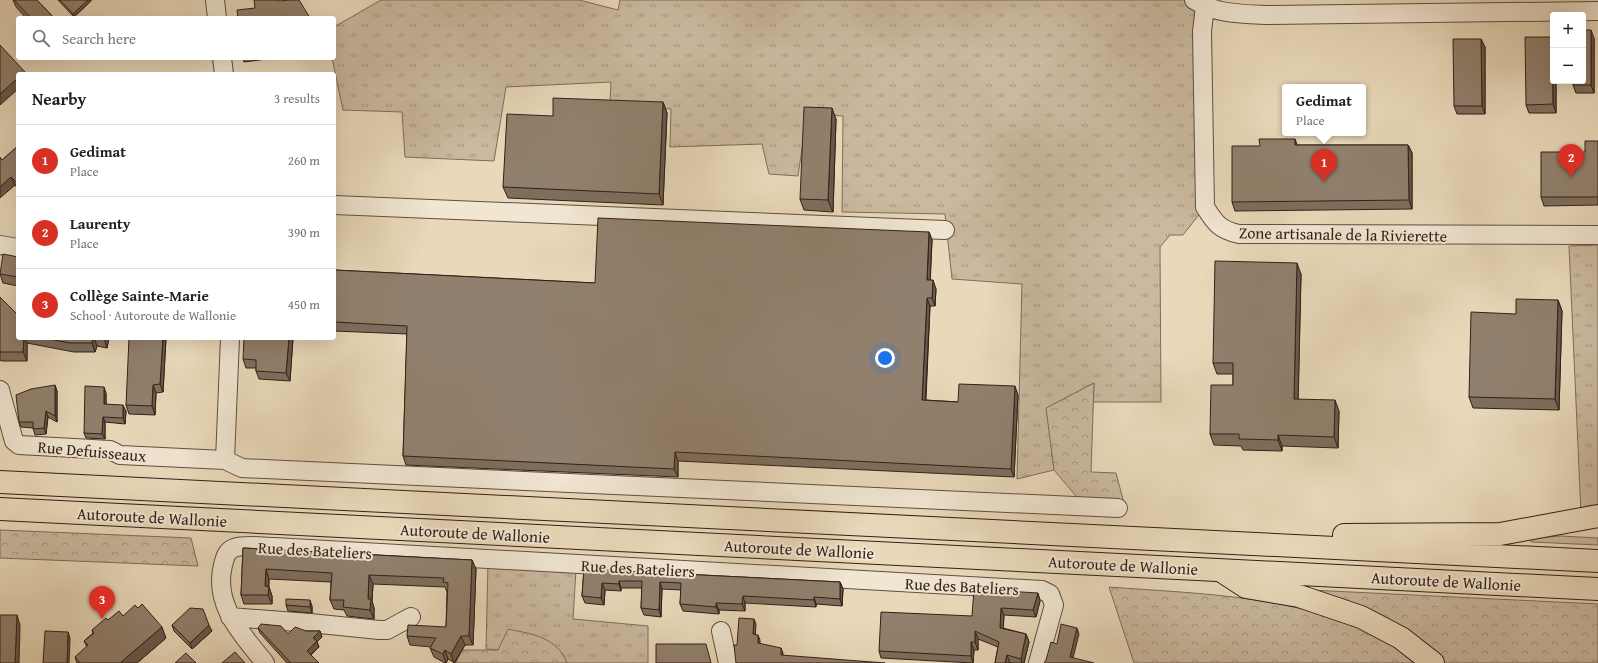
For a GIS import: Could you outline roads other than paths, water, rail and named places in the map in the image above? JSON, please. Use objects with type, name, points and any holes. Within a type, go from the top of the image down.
[{"type":"highway","name":"Autoroute de Wallonie","points":[[0,482],[1598,561]]},
{"type":"highway","name":"Autoroute de Wallonie","points":[[0,509],[1598,589]]},
{"type":"highway","points":[[1500,534],[1598,516]]},
{"type":"highway","points":[[1185,541],[1266,535],[1598,532]]},
{"type":"highway","points":[[1219,570],[1246,587],[1299,596],[1362,617],[1401,638],[1433,663]]},
{"type":"street","points":[[215,0],[217,16]]},
{"type":"street","name":"Zone artisanale de la Rivierette","points":[[1598,11],[1266,15],[1233,14],[1199,3],[1202,31],[1205,208],[1213,220],[1226,231],[1255,234],[1598,235]]},
{"type":"street","points":[[222,60],[224,72]]},
{"type":"street","points":[[336,205],[945,230]]},
{"type":"street","points":[[0,245],[16,248]]},
{"type":"street","points":[[230,340],[225,460],[242,468],[1118,508]]},
{"type":"street","name":"Rue Defuisseaux","points":[[0,390],[14,441],[19,445],[110,450],[120,455],[225,460]]},
{"type":"street","name":"Rue des Bateliers","points":[[230,617],[224,600],[221,577],[226,554],[234,548],[250,546],[1042,590],[1050,594],[1054,605],[1038,663]]},
{"type":"street","points":[[230,617],[387,630],[411,617]]},
{"type":"street","points":[[230,617],[265,663]]},
{"type":"street","points":[[721,631],[728,663]]},
{"type":"place","name":"Laurenty","points":[[1571,177]]},
{"type":"place","name":"Gedimat","points":[[1324,182]]},
{"type":"place","name":"Collège Sainte-Marie","points":[[102,619]]}]
